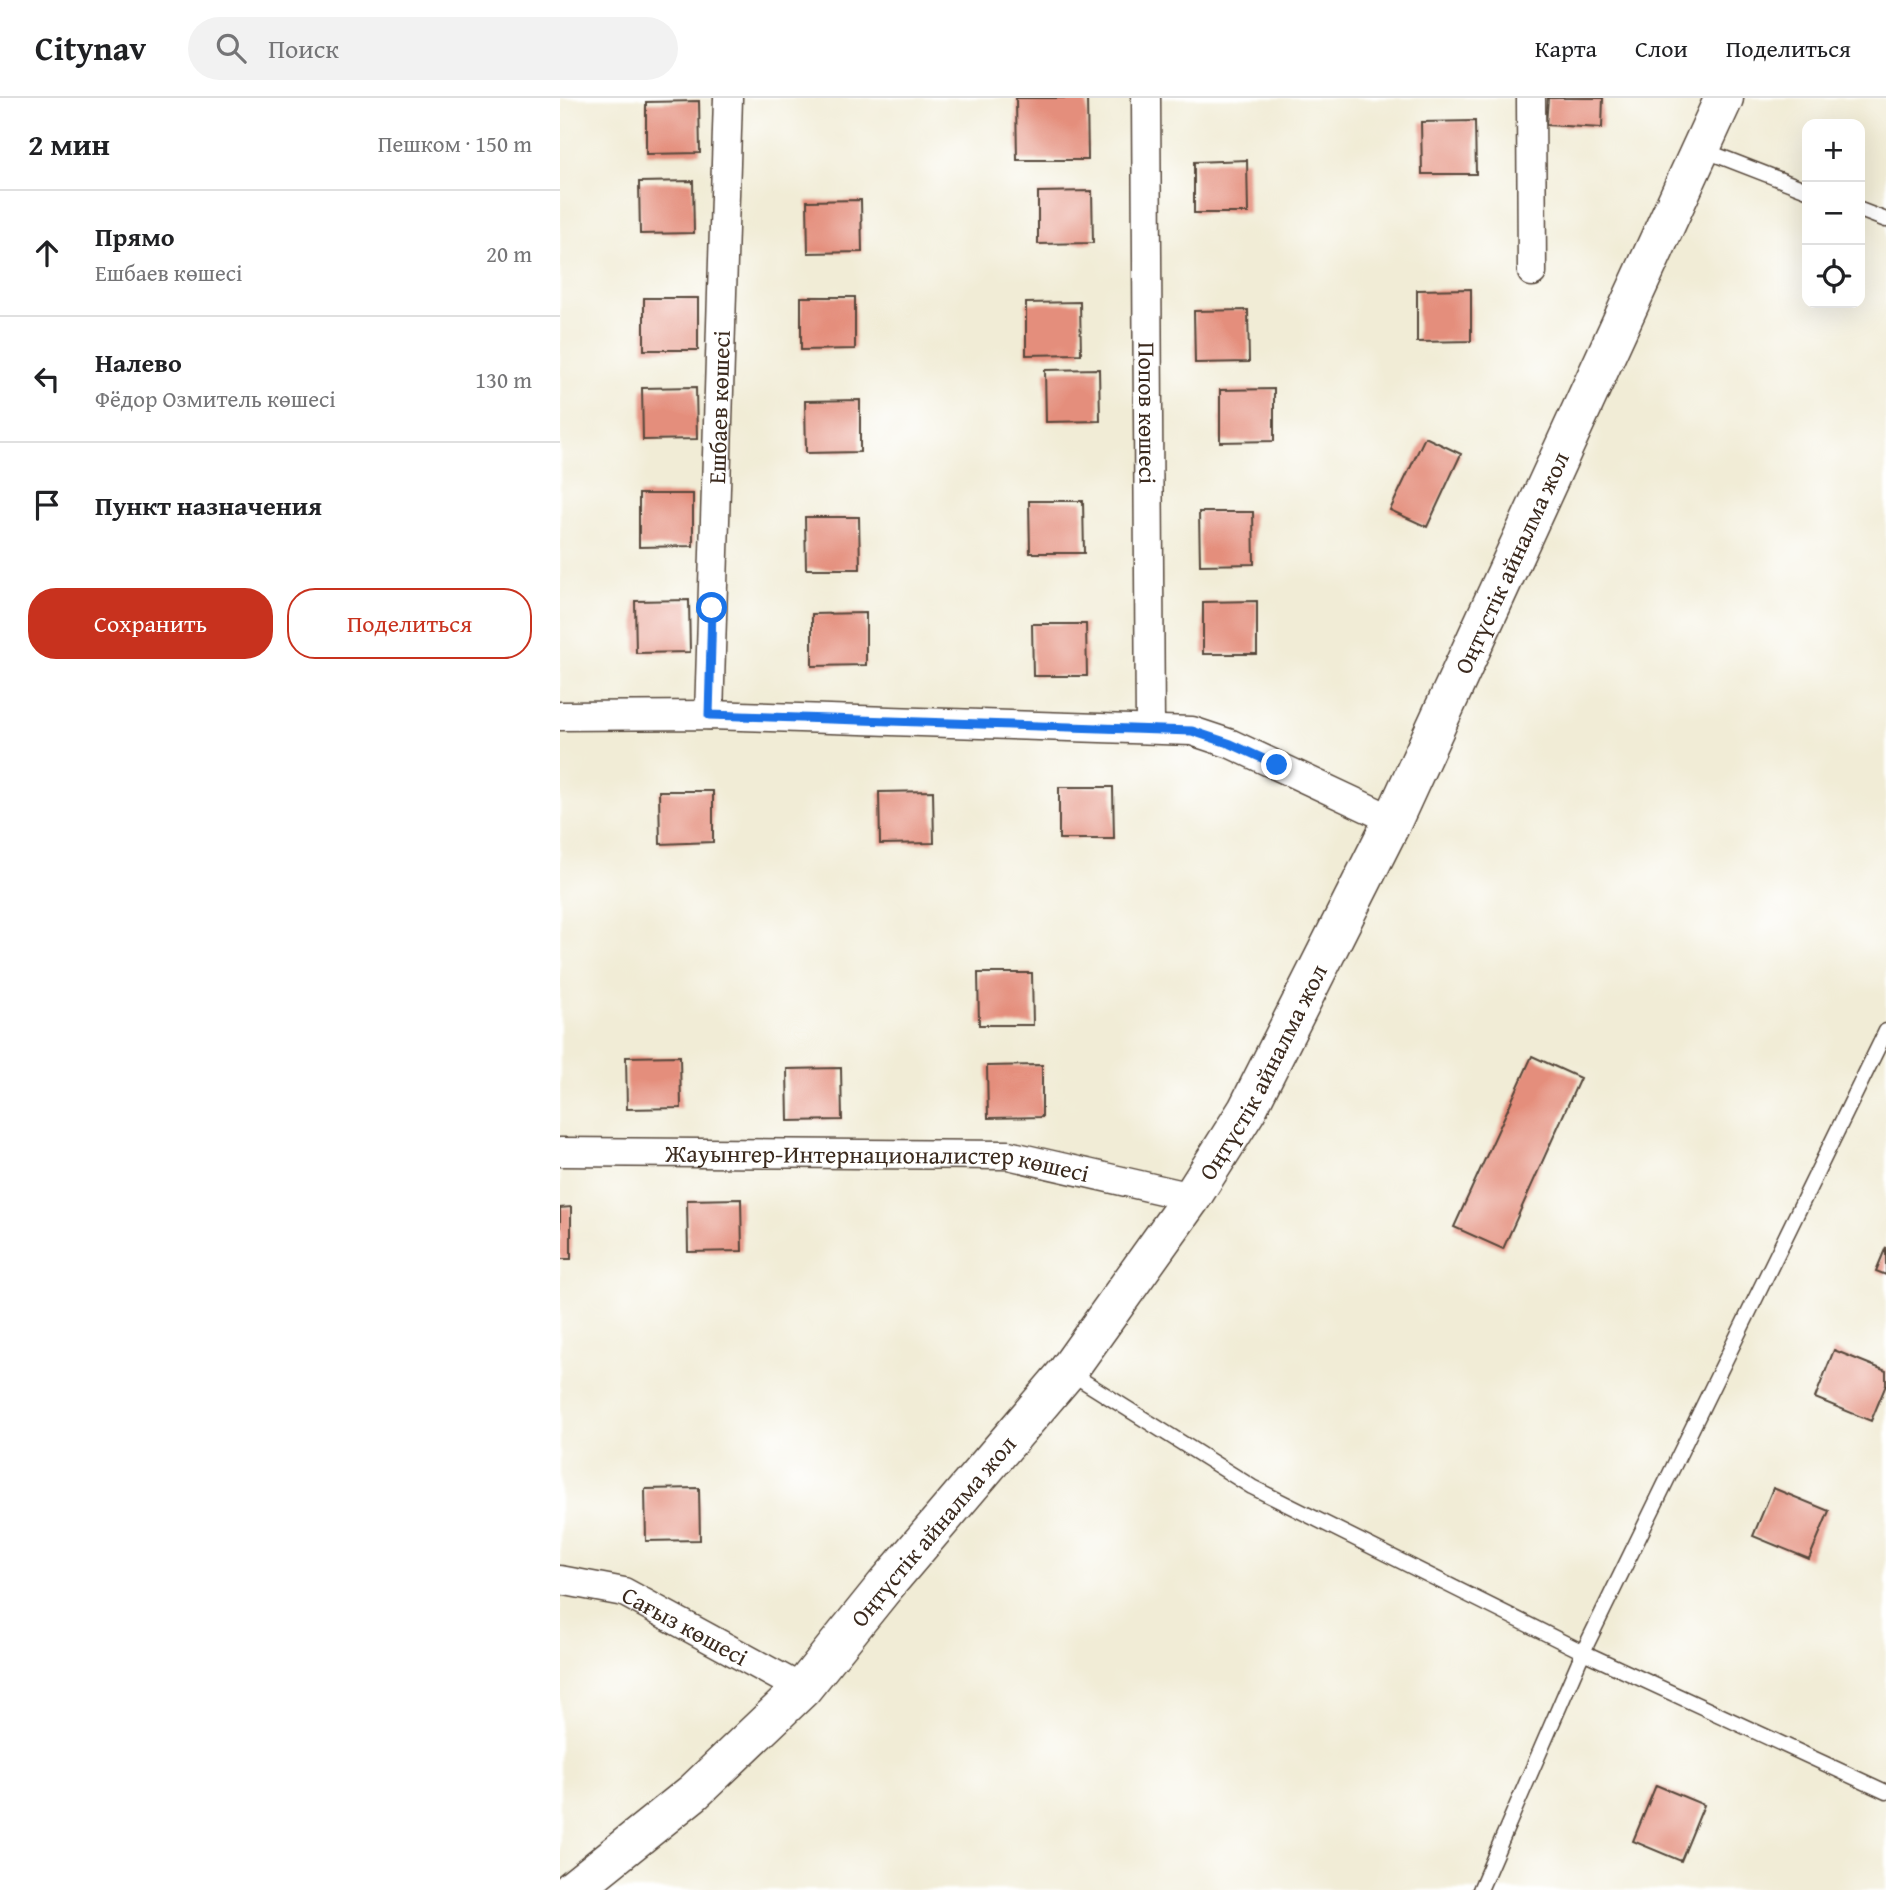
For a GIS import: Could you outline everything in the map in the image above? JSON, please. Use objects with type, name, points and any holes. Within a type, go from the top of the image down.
[{"type":"highway","name":"Оңтүстік айналма жол","points":[[572,1890],[694,1792],[802,1689],[885,1586],[1067,1371],[1192,1197],[1247,1110],[1393,820],[1724,98]]},
{"type":"street","name":"Ешбаев көшесі","points":[[709,715],[728,98]]},
{"type":"street","name":"Попов көшесі","points":[[1146,98],[1150,728]]},
{"type":"street","points":[[1531,98],[1532,272]]},
{"type":"street","points":[[560,716],[709,715],[1192,731],[1231,744],[1393,820]]},
{"type":"street","name":"Жауынгер-Интернационалистер көшесі","points":[[560,1152],[1008,1155],[1192,1197]]},
{"type":"street","name":"Сағыз көшесі","points":[[560,1580],[624,1592],[802,1689]]},
{"type":"lane","points":[[1701,149],[1802,188]]},
{"type":"lane","points":[[1865,212],[1886,220]]},
{"type":"lane","points":[[1479,1890],[1583,1652],[1886,1031]]},
{"type":"lane","points":[[1067,1371],[1252,1487],[1583,1652],[1886,1792]]},
{"type":"building","points":[[1016,98],[1087,98],[1088,160],[1017,160]]},
{"type":"building","points":[[1548,98],[1603,98],[1602,128],[1546,125]]},
{"type":"building","points":[[699,101],[700,153],[646,154],[646,102]]},
{"type":"building","points":[[1475,121],[1476,174],[1422,174],[1421,122]]},
{"type":"building","points":[[1247,160],[1248,213],[1194,213],[1194,162]]},
{"type":"building","points":[[693,181],[694,233],[640,234],[639,182]]},
{"type":"building","points":[[1092,191],[1093,243],[1038,244],[1038,192]]},
{"type":"building","points":[[861,200],[862,252],[808,253],[807,201]]},
{"type":"building","points":[[1471,289],[1471,341],[1417,342],[1417,290]]},
{"type":"building","points":[[801,297],[855,297],[855,349],[801,350]]},
{"type":"building","points":[[644,298],[698,298],[698,350],[644,350]]},
{"type":"building","points":[[1080,302],[1081,354],[1026,355],[1026,303]]},
{"type":"building","points":[[1248,310],[1249,362],[1195,363],[1194,311]]},
{"type":"building","points":[[1099,369],[1100,421],[1046,422],[1045,370]]},
{"type":"building","points":[[696,387],[697,439],[643,440],[642,388]]},
{"type":"building","points":[[1274,389],[1274,441],[1220,442],[1220,390]]},
{"type":"building","points":[[860,400],[860,452],[806,453],[805,401]]},
{"type":"building","points":[[1425,437],[1461,454],[1427,527],[1390,510]]},
{"type":"building","points":[[639,494],[693,494],[693,546],[639,547]]},
{"type":"building","points":[[1029,501],[1083,501],[1084,553],[1030,553]]},
{"type":"building","points":[[1199,512],[1253,512],[1254,564],[1200,565]]},
{"type":"building","points":[[805,517],[859,517],[860,569],[806,569]]},
{"type":"building","points":[[689,600],[690,652],[636,653],[635,601]]},
{"type":"building","points":[[1257,601],[1257,654],[1203,654],[1203,602]]},
{"type":"building","points":[[866,613],[866,665],[812,666],[812,614]]},
{"type":"building","points":[[1032,624],[1086,624],[1087,676],[1033,676]]},
{"type":"building","points":[[1059,787],[1113,787],[1114,839],[1059,839]]},
{"type":"building","points":[[659,791],[713,791],[713,842],[660,844]]},
{"type":"building","points":[[933,791],[934,843],[880,844],[879,792]]},
{"type":"building","points":[[978,973],[1032,973],[1033,1025],[979,1025]]},
{"type":"building","points":[[680,1056],[681,1108],[627,1109],[626,1057]]},
{"type":"building","points":[[1532,1056],[1580,1078],[1503,1249],[1454,1227]]},
{"type":"building","points":[[1042,1065],[1042,1117],[988,1118],[987,1066]]},
{"type":"building","points":[[841,1068],[842,1120],[788,1121],[787,1069]]},
{"type":"building","points":[[741,1199],[742,1251],[688,1252],[687,1200]]},
{"type":"building","points":[[571,1207],[571,1259],[560,1259],[560,1208]]},
{"type":"building","points":[[1886,1247],[1886,1275],[1876,1271]]},
{"type":"building","points":[[1834,1350],[1886,1371],[1886,1385],[1871,1421],[1815,1398]]},
{"type":"building","points":[[699,1488],[700,1540],[646,1541],[645,1489]]},
{"type":"building","points":[[1773,1488],[1829,1511],[1809,1559],[1753,1536]]},
{"type":"building","points":[[1656,1785],[1704,1805],[1681,1861],[1633,1841]]},
{"type":"route","points":[[712,608],[709,715],[1192,731],[1231,744],[1277,765]]}]
